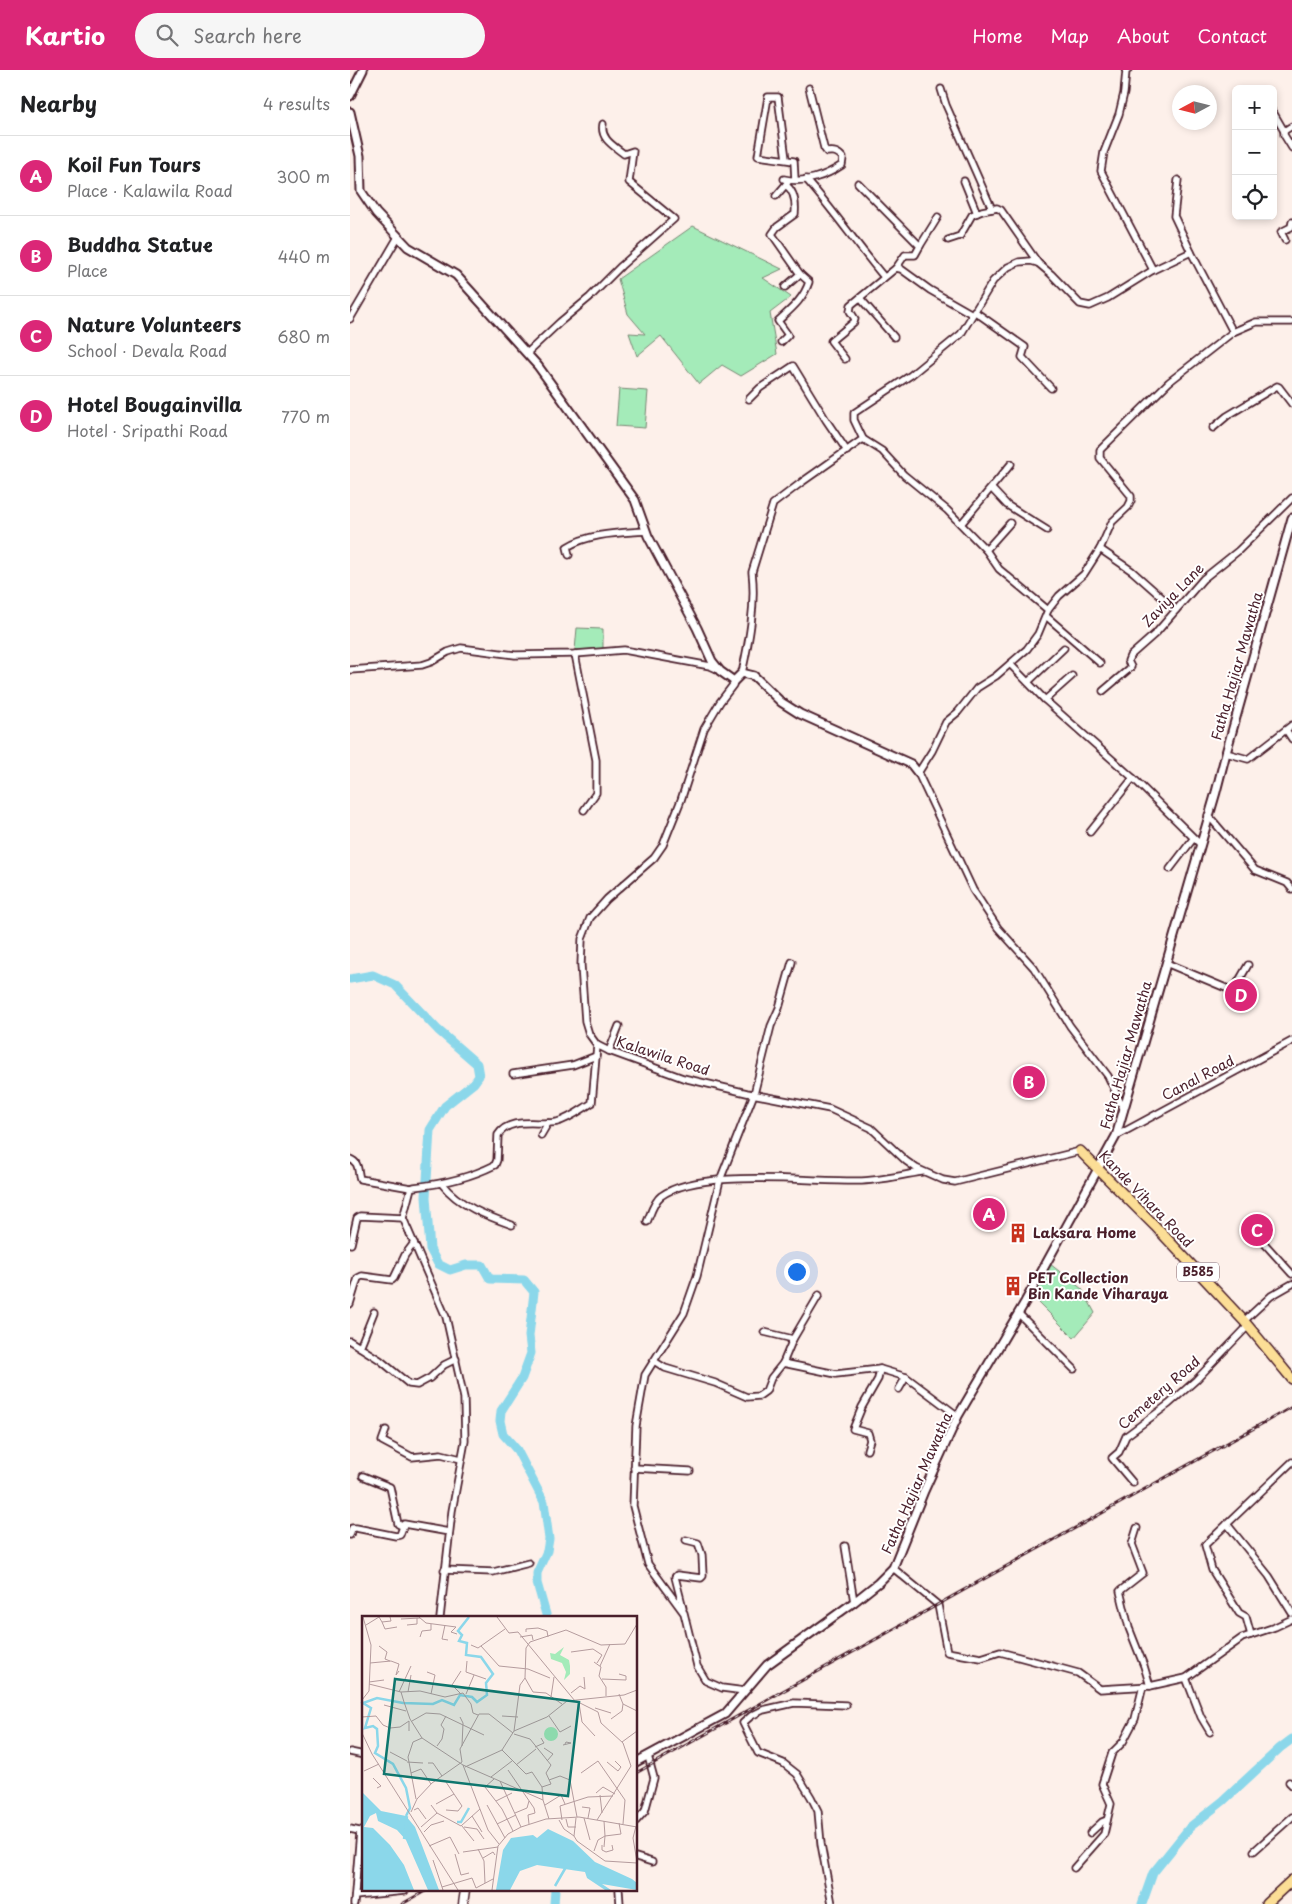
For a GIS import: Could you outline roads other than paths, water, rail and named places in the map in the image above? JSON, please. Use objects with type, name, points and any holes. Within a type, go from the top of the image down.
[{"type":"main road","name":"Kande Vihara Road","points":[[1080,1151],[1246,1323],[1292,1379]]},
{"type":"main road","points":[[1266,1904],[1292,1880]]},
{"type":"street","points":[[350,96],[363,70]]},
{"type":"street","points":[[1128,70],[1126,72],[1119,114],[1104,152],[1101,170],[1153,270]]},
{"type":"street","points":[[789,181],[822,176],[842,165],[840,154],[833,151],[827,152],[824,148],[809,88]]},
{"type":"street","points":[[941,89],[992,208]]},
{"type":"street","points":[[776,196],[789,181],[794,161],[758,156],[768,97],[778,96],[786,159]]},
{"type":"street","points":[[350,115],[360,156],[361,191],[376,213],[408,247],[456,275],[538,366],[601,450],[635,500],[646,531],[697,628],[712,661],[720,671]]},
{"type":"street","points":[[1277,119],[1292,148]]},
{"type":"street","points":[[526,353],[674,219],[629,182],[633,151],[624,154],[604,137],[603,124]]},
{"type":"street","points":[[1284,131],[1292,126]]},
{"type":"street","points":[[806,179],[884,276]]},
{"type":"street","points":[[1178,180],[1174,216],[1232,332]]},
{"type":"street","points":[[780,342],[788,335],[778,321],[798,303],[809,282],[800,274],[772,234],[777,227],[795,214],[796,208],[789,181]]},
{"type":"street","points":[[964,181],[977,213]]},
{"type":"street","points":[[858,183],[920,246]]},
{"type":"street","points":[[948,240],[960,236],[972,215],[997,208],[1001,210],[1038,263],[1084,306],[1090,306],[1108,298],[1153,270],[1191,252]]},
{"type":"street","points":[[845,359],[830,341],[854,322],[855,319],[850,308],[884,276],[896,268],[905,255],[915,255],[938,217]]},
{"type":"street","points":[[1285,240],[1281,232],[1290,227],[1292,222]]},
{"type":"street","points":[[350,319],[398,237]]},
{"type":"street","points":[[1038,263],[1031,261],[1019,262],[1008,267],[993,281],[961,334],[911,374],[854,412],[854,420],[863,439],[882,451],[904,475],[961,524],[986,550],[999,569],[1100,663]]},
{"type":"street","points":[[896,268],[901,269],[930,290],[973,312],[1025,347],[1022,358],[1051,388]]},
{"type":"street","points":[[785,287],[800,274]]},
{"type":"street","points":[[860,298],[894,337]]},
{"type":"street","points":[[918,773],[946,722],[958,712],[977,688],[996,676],[1027,648],[1038,634],[1047,613],[1059,596],[1084,574],[1100,550],[1112,522],[1128,507],[1131,496],[1100,458],[1100,450],[1169,382],[1232,332],[1256,322],[1292,322]]},
{"type":"street","points":[[749,399],[760,388],[793,366],[826,420],[848,451]]},
{"type":"street","points":[[1213,428],[1227,416],[1276,386],[1279,387],[1292,404]]},
{"type":"street","points":[[350,670],[422,664],[431,662],[448,652],[461,648],[515,655],[575,654],[624,650],[710,666],[734,681],[742,673],[750,638],[754,582],[752,572],[773,504],[863,439]]},
{"type":"street","points":[[961,524],[1011,464]]},
{"type":"street","points":[[992,489],[1007,505],[1046,530]]},
{"type":"street","name":"Zaviya Lane","points":[[1102,690],[1130,667],[1128,661],[1130,656],[1156,633],[1203,579],[1238,551],[1292,498]]},
{"type":"street","name":"Fatha Hajiar Mawatha","points":[[638,1761],[724,1714],[767,1665],[854,1602],[893,1568],[924,1491],[958,1416],[1019,1314],[1116,1136],[1292,518]]},
{"type":"street","points":[[986,550],[1010,523]]},
{"type":"street","points":[[569,555],[567,547],[576,541],[646,531]]},
{"type":"street","points":[[1100,550],[1132,571],[1176,610]]},
{"type":"street","points":[[1028,682],[1064,648]]},
{"type":"street","points":[[575,654],[579,683],[596,760],[596,793],[584,810]]},
{"type":"street","points":[[1010,664],[1045,700],[1133,778],[1200,844]]},
{"type":"street","points":[[742,673],[754,676],[781,702],[800,714],[911,764],[918,773],[973,890],[998,928],[1034,968],[1070,1026],[1108,1076],[1124,1110]]},
{"type":"street","points":[[1045,700],[1072,676]]},
{"type":"street","name":"Kalawila Road","points":[[734,681],[704,729],[681,800],[663,845],[654,858],[607,898],[590,918],[582,939],[582,965],[585,1021],[592,1040],[609,1051],[683,1078],[830,1109],[871,1128],[906,1161],[943,1180],[955,1182],[1080,1151]]},
{"type":"street","points":[[1226,753],[1248,759],[1292,725]]},
{"type":"street","points":[[1286,730],[1292,738]]},
{"type":"street","points":[[1090,832],[1133,778]]},
{"type":"street","points":[[1208,816],[1255,870],[1287,883],[1292,889]]},
{"type":"street","points":[[1170,870],[1193,839]]},
{"type":"street","points":[[684,1613],[648,1564],[634,1506],[636,1426],[645,1376],[684,1313],[697,1276],[720,1180],[754,1094],[771,1026],[779,1008],[792,962]]},
{"type":"street","points":[[1166,963],[1233,990],[1248,965]]},
{"type":"street","points":[[609,1051],[618,1026]]},
{"type":"street","name":"Canal Road","points":[[1116,1136],[1292,1041]]},
{"type":"street","points":[[350,1159],[357,1164],[360,1179],[412,1187],[441,1184],[465,1178],[495,1164],[497,1160],[498,1135],[507,1126],[514,1123],[559,1122],[592,1102],[597,1045]]},
{"type":"street","points":[[513,1074],[573,1065],[596,1056]]},
{"type":"street","points":[[541,1135],[548,1123]]},
{"type":"street","points":[[647,1222],[659,1197],[675,1188],[699,1182],[720,1180],[860,1181],[925,1171]]},
{"type":"street","points":[[441,1184],[452,1196],[482,1215],[512,1225]]},
{"type":"street","points":[[412,1187],[404,1218],[446,1318],[464,1398],[464,1441],[449,1532],[440,1616]]},
{"type":"street","points":[[351,1244],[357,1218],[360,1216],[404,1218]]},
{"type":"street","points":[[350,1278],[362,1276],[392,1280],[414,1243]]},
{"type":"street","points":[[1264,1243],[1292,1274]]},
{"type":"street","points":[[350,1304],[358,1278]]},
{"type":"street","points":[[1246,1323],[1268,1298],[1292,1284]]},
{"type":"street","points":[[654,1361],[665,1368],[715,1383],[748,1396],[759,1396],[766,1390],[771,1378],[783,1363],[793,1339],[819,1295]]},
{"type":"street","points":[[360,1347],[374,1312]]},
{"type":"street","points":[[1019,1314],[1074,1369]]},
{"type":"street","name":"Cemetery Road","points":[[1133,1484],[1112,1458],[1119,1452],[1126,1436],[1169,1404],[1196,1380],[1246,1323]]},
{"type":"street","points":[[764,1332],[793,1339]]},
{"type":"street","points":[[350,1341],[380,1360],[409,1384],[417,1385],[430,1378],[444,1365],[456,1359]]},
{"type":"street","points":[[783,1363],[836,1374],[880,1369],[906,1377],[958,1416]]},
{"type":"street","points":[[867,1450],[870,1440],[868,1433],[853,1428],[862,1407],[878,1379],[880,1369]]},
{"type":"street","points":[[899,1390],[906,1377]]},
{"type":"street","points":[[386,1430],[382,1441],[412,1457],[441,1454],[461,1458]]},
{"type":"street","points":[[1251,1635],[1246,1617],[1239,1613],[1212,1570],[1205,1544],[1292,1462]]},
{"type":"street","points":[[634,1468],[690,1471]]},
{"type":"street","points":[[363,1476],[390,1487],[398,1524],[402,1526]]},
{"type":"street","points":[[402,1526],[404,1524],[449,1532]]},
{"type":"street","points":[[1227,1524],[1269,1576],[1292,1613]]},
{"type":"street","points":[[350,1535],[352,1528],[356,1528],[396,1536],[400,1535],[402,1526]]},
{"type":"street","points":[[1074,1868],[1104,1834],[1111,1804],[1102,1784],[1112,1753],[1124,1742],[1136,1719],[1146,1686],[1144,1666],[1129,1628],[1120,1591],[1143,1573],[1132,1544],[1137,1528]]},
{"type":"street","points":[[686,1540],[698,1543],[702,1555],[703,1576],[701,1578],[677,1575],[675,1577],[697,1666],[706,1681],[722,1688],[744,1691]]},
{"type":"street","points":[[846,1546],[854,1602]]},
{"type":"street","points":[[444,1570],[493,1572],[529,1563]]},
{"type":"street","points":[[893,1568],[938,1605],[947,1652],[981,1658],[1000,1652],[1078,1673],[1100,1689],[1146,1686],[1186,1678],[1242,1638],[1275,1627],[1292,1618]]},
{"type":"street","points":[[1186,1678],[1201,1717],[1210,1732]]},
{"type":"street","points":[[832,1904],[820,1844],[818,1811],[797,1774],[783,1763],[758,1753],[743,1723],[751,1716],[763,1710],[794,1703],[846,1705]]},
{"type":"street","points":[[638,1819],[645,1811],[654,1778],[648,1756]]},
{"type":"street","points":[[1254,1851],[1292,1817]]},
{"type":"street","points":[[1090,1833],[1107,1820]]},
{"type":"street","points":[[350,1829],[362,1832],[354,1904]]},
{"type":"street","points":[[638,1857],[652,1862]]},
{"type":"street","points":[[355,1896],[395,1892]]},
{"type":"waterway","points":[[350,979],[373,975],[395,985],[438,1030],[477,1064],[479,1076],[474,1083],[445,1106],[430,1130],[426,1197],[430,1249],[438,1264],[450,1270],[466,1265],[482,1265],[490,1279],[524,1280],[534,1292],[529,1336],[531,1353],[522,1378],[501,1411],[500,1421],[503,1434],[517,1450],[544,1502],[549,1539],[547,1551],[537,1573],[537,1583],[546,1616]]},
{"type":"waterway","points":[[1142,1904],[1153,1873],[1190,1827],[1223,1801],[1292,1739]]},
{"type":"waterway","points":[[554,1904],[555,1892]]},
{"type":"railway","points":[[638,1772],[1292,1407]]},
{"type":"railway","points":[[402,1904],[423,1892]]},
{"type":"place","name":"Hotel Bougainvilla","points":[[1241,995]]},
{"type":"place","name":"Buddha Statue","points":[[1029,1082]]},
{"type":"place","name":"Koil Fun Tours","points":[[989,1214]]},
{"type":"place","name":"Nature Volunteers","points":[[1257,1230]]},
{"type":"place","name":"Laksara Home","points":[[1018,1233]]},
{"type":"place","name":"PET Collection Bin Kande Viharaya","points":[[1013,1286]]}]
